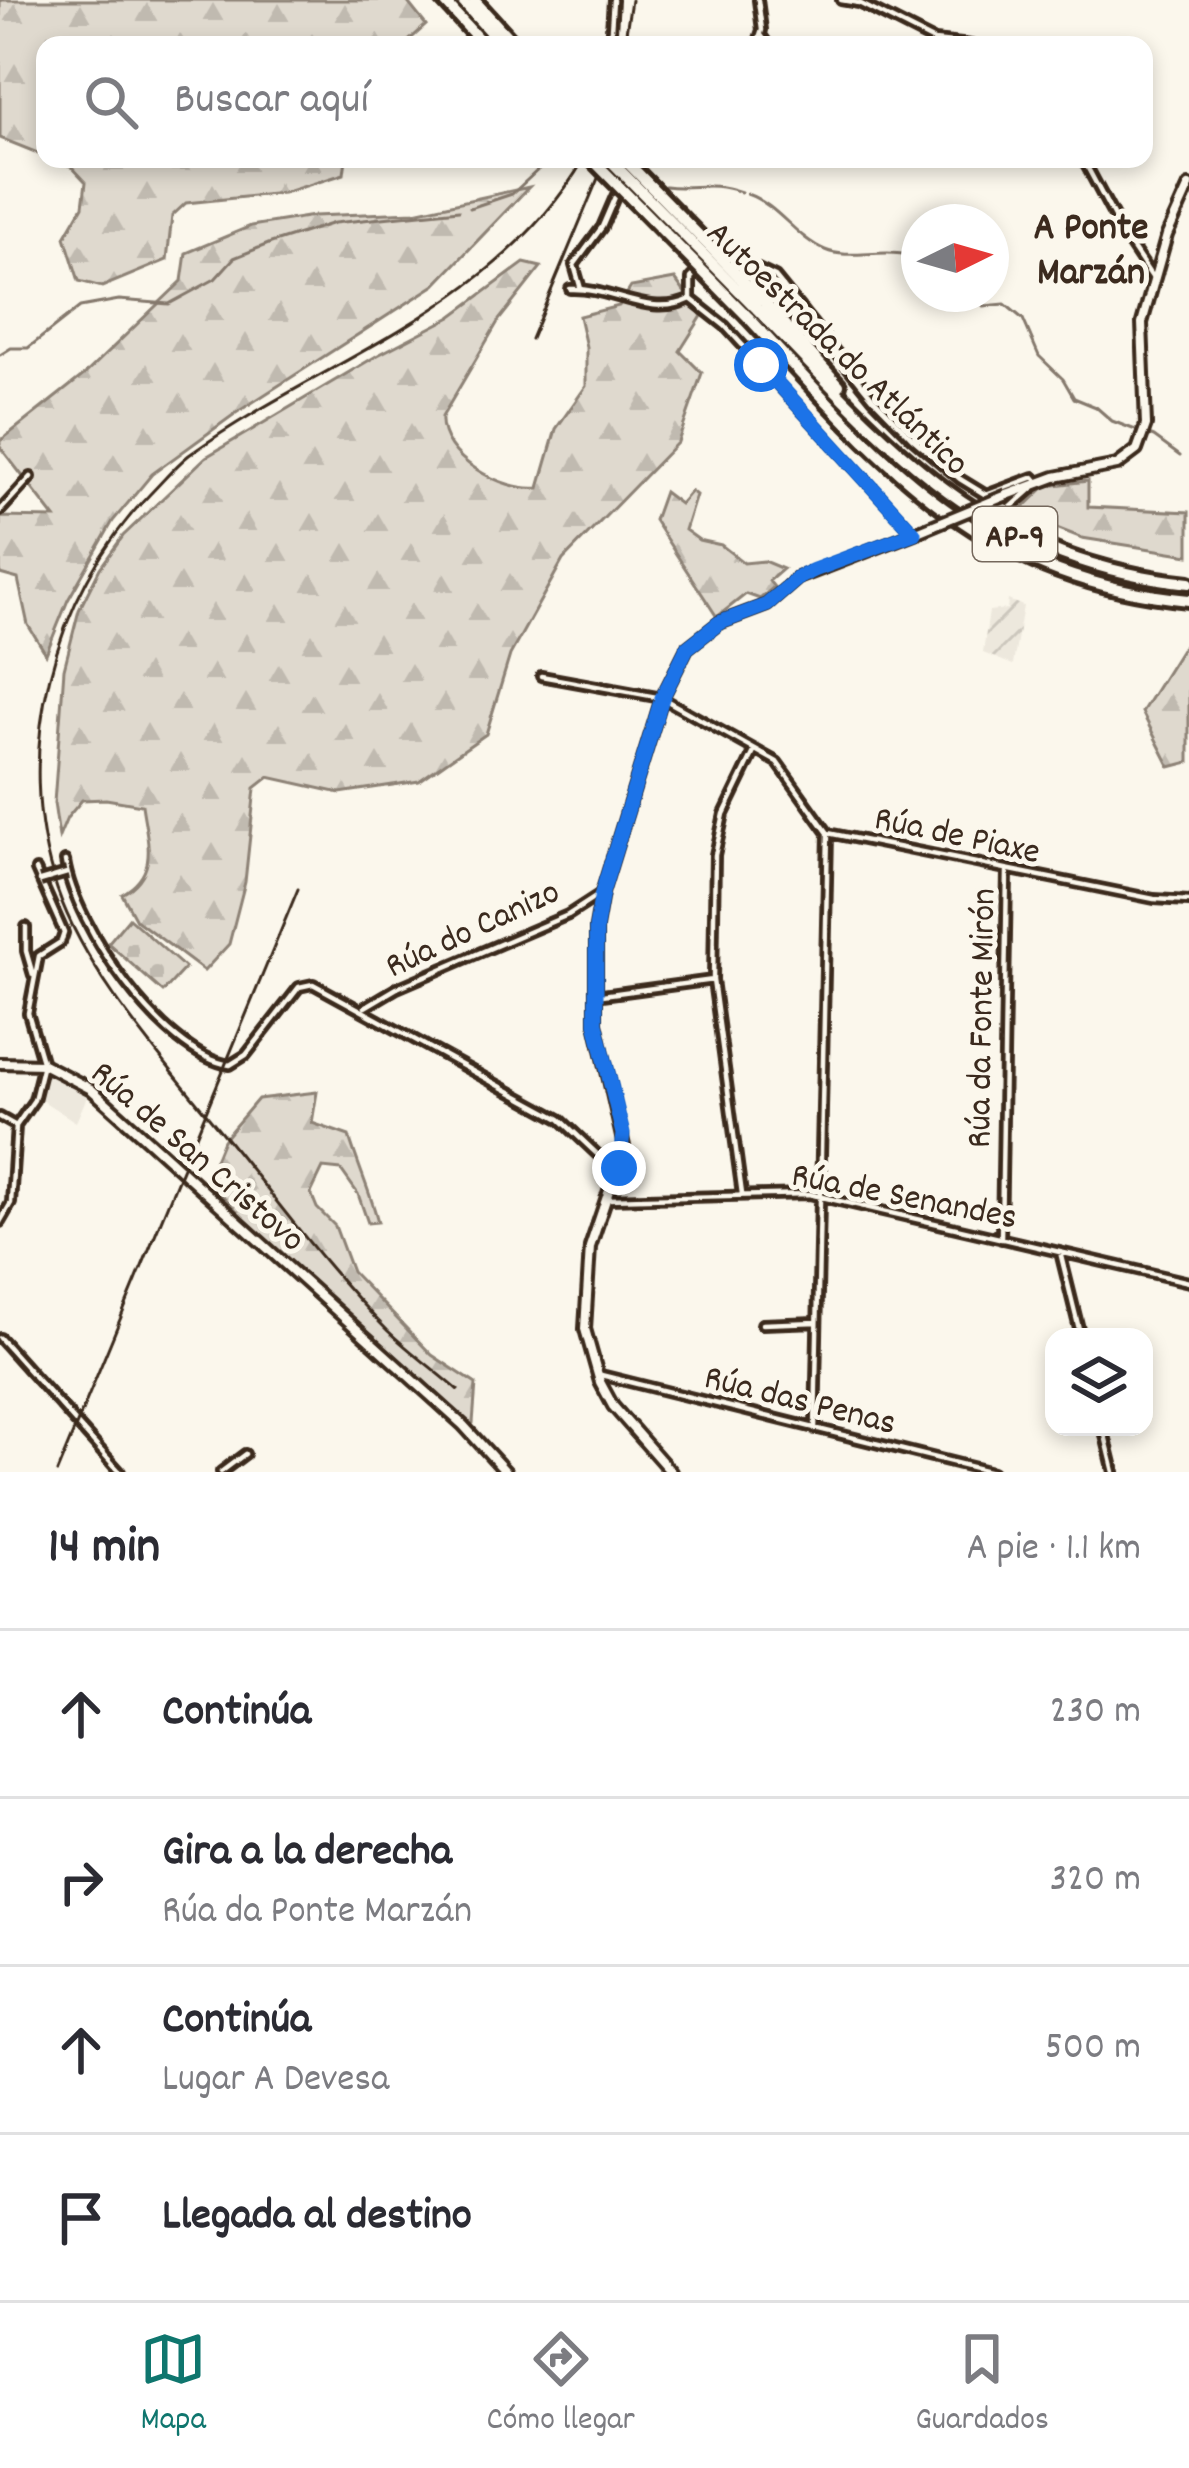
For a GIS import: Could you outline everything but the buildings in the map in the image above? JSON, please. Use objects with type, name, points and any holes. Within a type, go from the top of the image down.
[{"type":"highway","points":[[442,0],[475,36]]},
{"type":"highway","points":[[461,0],[494,36]]},
{"type":"highway","points":[[474,0],[507,36]]},
{"type":"highway","name":"Autoestrada do Atlántico","points":[[602,168],[756,309],[892,470],[985,537],[1088,582],[1144,596],[1189,600]]},
{"type":"highway","name":"Autoestrada do Atlántico","points":[[615,168],[871,426],[949,495],[1056,554],[1147,578],[1189,583]]},
{"type":"highway","points":[[632,168],[756,309]]},
{"type":"street","points":[[611,36],[614,0]]},
{"type":"street","points":[[758,0],[761,35]]},
{"type":"street","points":[[841,0],[859,3],[924,36]]},
{"type":"street","points":[[581,289],[574,266],[602,227],[621,183],[612,168]]},
{"type":"street","points":[[1088,168],[1154,280]]},
{"type":"street","points":[[671,1472],[632,1432],[608,1398],[585,1329],[584,1303],[590,1247],[619,1168],[623,1134],[598,1039],[596,927],[602,893],[662,698],[687,648],[719,623],[767,605],[798,578],[1038,482],[1130,458],[1146,425],[1141,336],[1154,280],[1189,186]]},
{"type":"street","points":[[691,298],[691,278],[705,264],[728,258],[775,277],[892,417],[946,468],[1009,509],[1038,482]]},
{"type":"street","points":[[570,289],[640,305],[680,304],[691,298]]},
{"type":"street","points":[[691,298],[725,326],[915,532]]},
{"type":"street","points":[[0,511],[31,477]]},
{"type":"street","points":[[986,495],[1034,477],[1038,482]]},
{"type":"street","name":"Rúa de Piaxe","points":[[541,676],[662,698],[778,762],[828,833],[1154,899],[1189,901]]},
{"type":"street","points":[[742,1194],[713,980],[715,855],[724,814],[755,750]]},
{"type":"street","points":[[815,1429],[828,833]]},
{"type":"street","points":[[65,861],[83,914],[119,976],[178,1038],[213,1063],[230,1065],[246,1054],[299,987],[313,984],[560,1119],[619,1168]]},
{"type":"street","points":[[0,1222],[11,1203],[16,1126],[34,1100],[43,1064],[28,1013],[33,975],[39,956],[61,942],[64,933],[36,870]]},
{"type":"street","name":"Rúa da Fonte Mirón","points":[[1001,1239],[1007,870]]},
{"type":"street","points":[[40,881],[67,872]]},
{"type":"street","name":"Rúa do Canizo","points":[[364,1008],[397,988],[568,915],[602,893]]},
{"type":"street","points":[[26,927],[33,975]]},
{"type":"street","points":[[596,996],[713,980]]},
{"type":"street","name":"Rúa de San Cristovo","points":[[0,1063],[43,1064],[66,1073],[125,1117],[463,1425],[506,1472]]},
{"type":"street","points":[[0,1117],[16,1126]]},
{"type":"street","name":"Rúa de Senandes","points":[[607,1199],[821,1196],[1189,1282]]},
{"type":"street","points":[[1060,1252],[1079,1328]]},
{"type":"street","points":[[763,1324],[818,1322]]},
{"type":"street","points":[[0,1338],[119,1472]]},
{"type":"street","name":"Rúa das Penas","points":[[597,1374],[992,1472]]},
{"type":"street","points":[[1105,1436],[1114,1472]]},
{"type":"street","points":[[221,1472],[244,1454]]},
{"type":"street","points":[[955,1472],[959,1464]]},
{"type":"shaded area","points":[[1008,600],[1023,606],[1013,665],[983,653],[989,611],[1007,609]]},
{"type":"shaded area","points":[[47,1069],[89,1092],[76,1122],[35,1096]]},
{"type":"green space","points":[[0,0],[406,0],[426,25],[414,36],[36,36],[36,152],[0,138]]},
{"type":"green space","points":[[73,168],[345,168],[344,174],[283,193],[186,203],[172,216],[167,260],[102,287],[79,281],[65,237],[83,206],[86,182]]},
{"type":"green space","points":[[529,187],[435,285],[236,413],[152,474],[113,521],[68,600],[46,654],[28,625],[18,579],[0,574],[0,517],[55,518],[0,441],[85,374],[182,281],[186,253],[251,226],[313,216],[415,212]]},
{"type":"green space","points":[[524,263],[541,267],[499,320],[442,417],[451,446],[492,478],[539,488],[556,429],[586,386],[586,347],[579,316],[619,306],[631,287],[675,279],[702,316],[680,351],[702,373],[678,442],[563,560],[510,655],[486,734],[419,781],[340,793],[269,777],[255,788],[245,882],[229,944],[204,971],[136,920],[122,894],[134,886],[146,866],[142,805],[82,800],[59,837],[54,803],[64,669],[79,610],[123,536],[206,457],[451,317]]},
{"type":"green space","points":[[1088,481],[1088,507],[1189,512],[1189,555],[1082,538],[1018,513],[1046,486]]},
{"type":"green space","points":[[691,491],[696,495],[685,530],[699,540],[721,545],[744,563],[764,561],[783,569],[769,581],[774,587],[760,599],[746,594],[717,617],[654,520],[664,492],[680,504]]},
{"type":"green space","points":[[1189,637],[1189,762],[1170,767],[1142,712]]},
{"type":"green space","points":[[129,918],[185,968],[163,992],[108,943]]},
{"type":"green space","points":[[317,1092],[312,1123],[349,1136],[378,1222],[368,1223],[358,1194],[341,1170],[323,1168],[311,1193],[317,1208],[335,1226],[352,1272],[432,1355],[476,1384],[473,1423],[469,1425],[252,1227],[207,1179],[223,1140],[258,1099]]},
{"type":"waterway","points":[[470,208],[512,194],[540,168]]},
{"type":"waterway","points":[[665,186],[741,192]]},
{"type":"waterway","points":[[747,194],[825,250],[901,254]]},
{"type":"waterway","points":[[0,355],[11,348],[28,348],[80,307],[119,300],[169,304],[215,279],[234,258],[334,223],[459,210]]},
{"type":"waterway","points":[[1009,307],[1023,319],[1039,356],[1063,379],[1074,398],[1096,407],[1112,421],[1154,437],[1180,456]]},
{"type":"railway","points":[[625,36],[631,0]]},
{"type":"railway","points":[[458,1390],[388,1331],[342,1281],[147,1041],[105,982],[57,889],[38,784],[40,731],[65,627],[88,579],[116,534],[169,474],[241,421],[456,293],[504,255],[547,211],[578,168]]},
{"type":"railway","points":[[531,339],[602,168]]},
{"type":"railway","points":[[57,1472],[298,889]]},
{"type":"district","name":"A Ponte Marzán","points":[[1091,246]]},
{"type":"route","points":[[619,1168],[623,1134],[596,1023],[596,927],[602,893],[662,698],[687,648],[719,623],[767,605],[814,570],[914,533],[761,365]]}]
